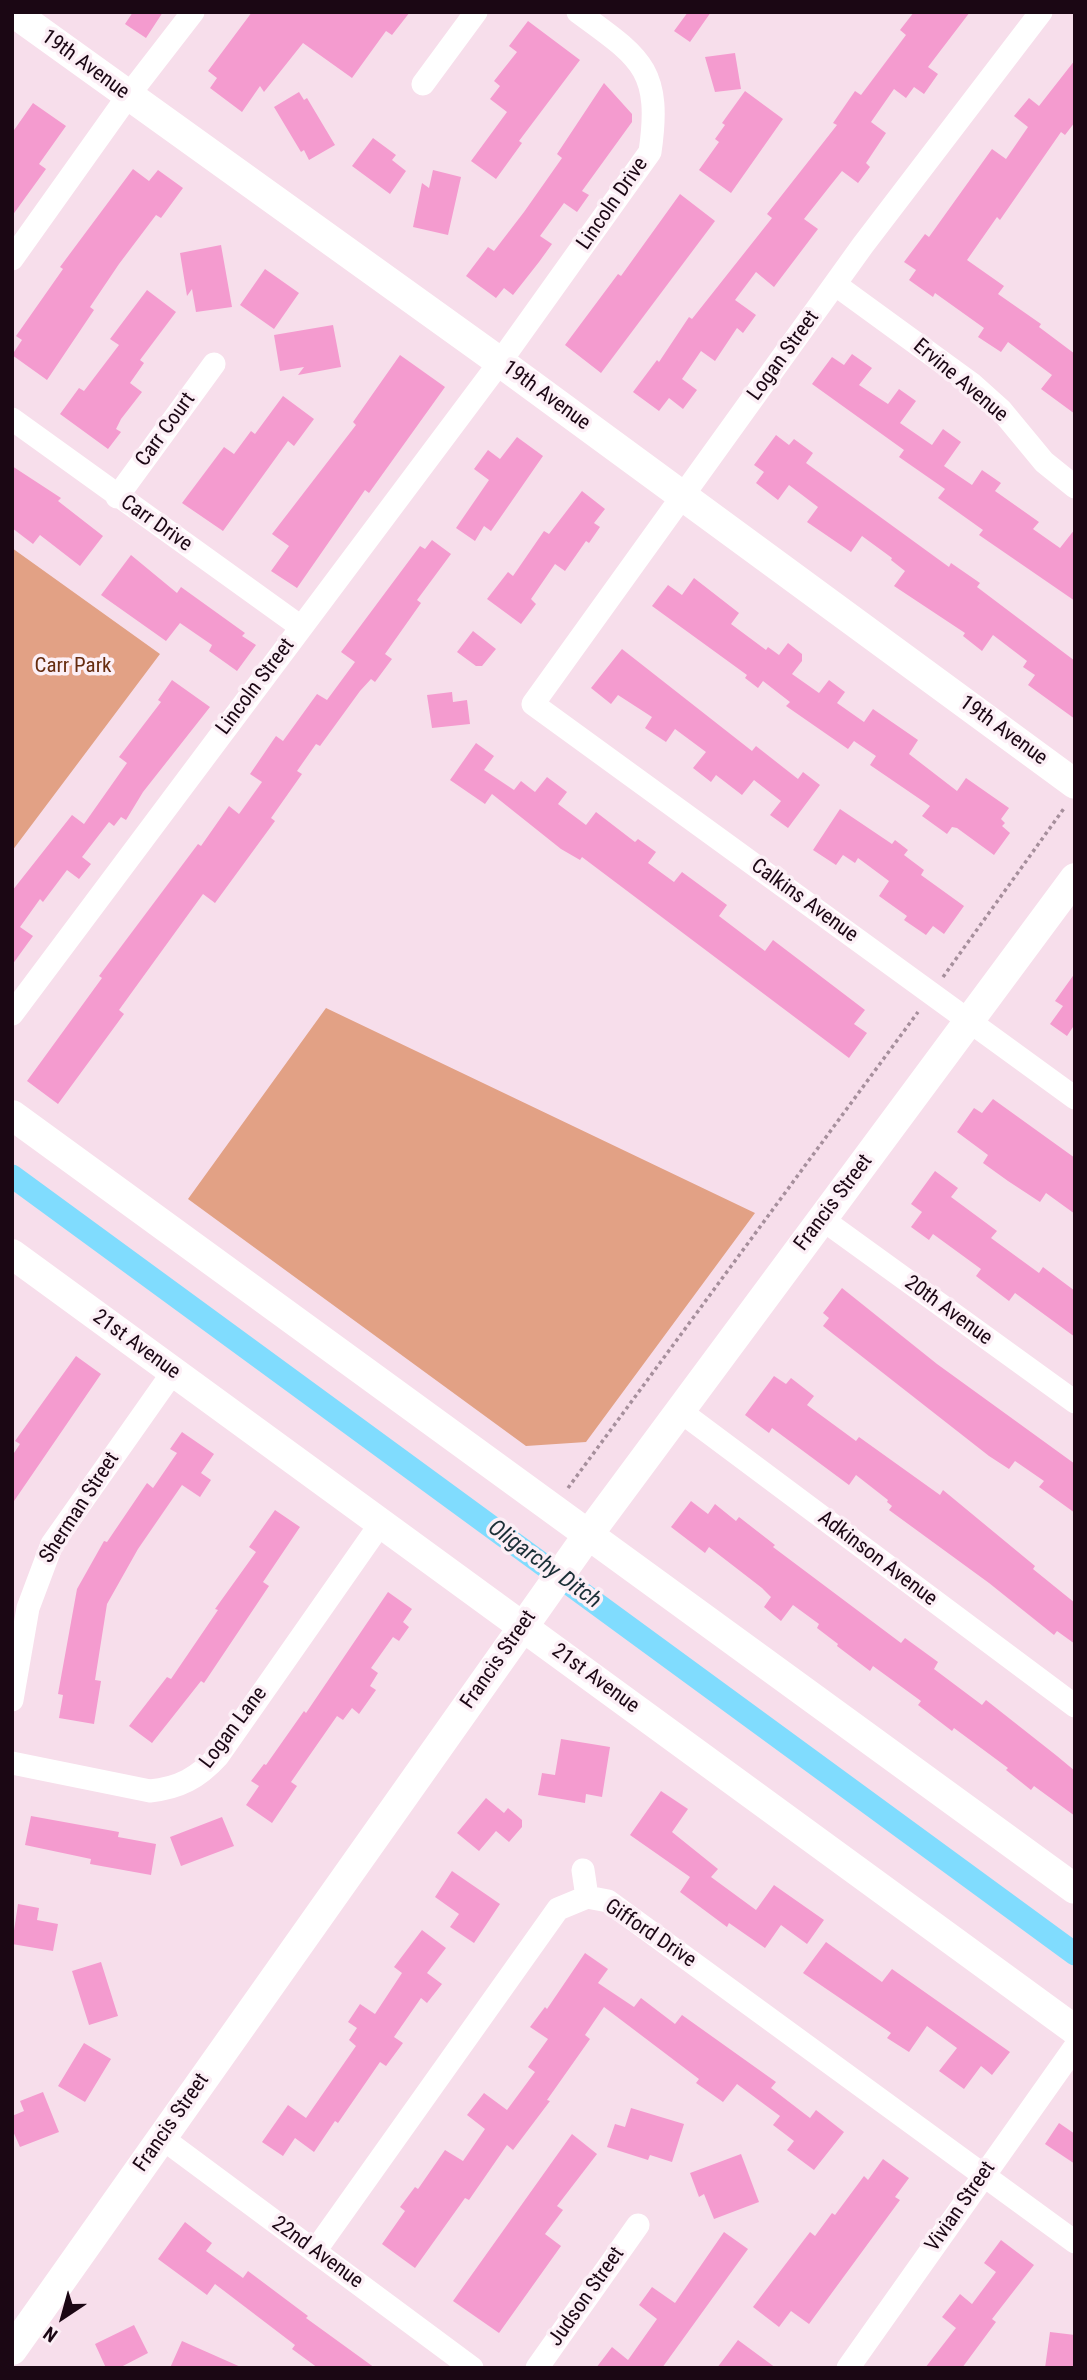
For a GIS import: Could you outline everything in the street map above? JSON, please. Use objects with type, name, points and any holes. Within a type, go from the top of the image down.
[{"type":"street","name":"19th Avenue","points":[[13,12],[500,362],[681,496],[1071,794]]},
{"type":"street","points":[[12,259],[128,96],[193,12]]},
{"type":"street","points":[[424,84],[476,12]]},
{"type":"street","name":"Lincoln Drive","points":[[500,362],[650,152],[655,117],[648,78],[634,53],[578,12]]},
{"type":"street","name":"Logan Street","points":[[533,704],[681,496],[1041,12]]},
{"type":"street","name":"Ervine Avenue","points":[[836,285],[972,384],[1001,410],[1044,462],[1075,487]]},
{"type":"street","name":"Lincoln Street","points":[[12,1014],[500,362]]},
{"type":"street","name":"Carr Court","points":[[117,497],[214,364]]},
{"type":"street","name":"Carr Drive","points":[[12,419],[301,627]]},
{"type":"street","name":"Calkins Avenue","points":[[533,704],[1075,1098]]},
{"type":"street","name":"Francis Street","points":[[12,2350],[580,1546],[1075,878]]},
{"type":"street","points":[[12,1115],[580,1546],[1075,1889]]},
{"type":"street","name":"20th Avenue","points":[[822,1219],[1075,1402]]},
{"type":"street","name":"21st Avenue","points":[[12,1255],[1075,2030]]},
{"type":"street","name":"Sherman Street","points":[[12,1700],[31,1598],[52,1544],[173,1372]]},
{"type":"street","name":"Adkinson Avenue","points":[[680,1411],[1075,1706]]},
{"type":"street","name":"Logan Lane","points":[[12,1763],[150,1791],[172,1788],[189,1781],[205,1770],[218,1756],[381,1523]]},
{"type":"street","points":[[583,1870],[587,1897]]},
{"type":"street","name":"Gifford Drive","points":[[315,2251],[558,1909],[587,1897],[608,1901],[1075,2242]]},
{"type":"street","name":"Vivian Street","points":[[848,2368],[1075,2047]]},
{"type":"street","name":"22nd Avenue","points":[[162,2138],[472,2368]]},
{"type":"street","name":"Judson Street","points":[[537,2368],[638,2225]]},
{"type":"path","points":[[564,1495],[931,993],[1071,794]]},
{"type":"green space","name":"Carr Park","points":[[12,548],[160,654],[12,851]]},
{"type":"green space","points":[[326,1008],[755,1213],[586,1442],[526,1446],[188,1199]]},
{"type":"building","points":[[133,12],[163,12],[146,38],[125,24]]},
{"type":"building","points":[[252,12],[410,12],[392,35],[386,31],[352,78],[303,43],[264,92],[260,86],[242,112],[210,88],[217,78],[208,71]]},
{"type":"building","points":[[688,12],[711,12],[690,42],[674,31]]},
{"type":"building","points":[[914,12],[970,12],[928,67],[938,74],[924,94],[914,87],[906,98],[894,89],[871,122],[886,133],[866,163],[870,167],[858,183],[842,171],[830,186],[804,219],[818,229],[774,287],[756,272],[735,300],[756,315],[743,333],[737,328],[715,361],[701,351],[682,379],[697,390],[683,409],[669,398],[659,411],[633,392],[657,360],[659,362],[689,317],[692,319],[772,218],[767,214],[837,125],[833,123],[855,91],[861,95],[906,35],[900,30]]},
{"type":"building","points":[[528,21],[580,60],[519,141],[522,143],[496,179],[471,161],[507,112],[490,99],[500,86],[494,81],[517,52],[509,46]]},
{"type":"building","points":[[735,53],[741,89],[715,92],[705,57]]},
{"type":"building","points":[[1075,60],[1075,122],[1065,135],[1061,132],[1000,220],[997,217],[967,260],[1004,286],[998,294],[1041,324],[1039,327],[1075,354],[1075,414],[1041,389],[1052,375],[1008,342],[1001,352],[978,337],[984,328],[935,293],[933,297],[909,280],[916,270],[904,262],[925,234],[929,237],[992,149],[1006,159],[1028,127],[1014,116],[1029,98],[1039,106]]},
{"type":"building","points":[[604,83],[632,114],[632,122],[582,191],[589,195],[577,212],[564,203],[540,236],[552,244],[539,262],[513,295],[504,288],[496,298],[466,276],[488,247],[494,251],[524,212],[562,158],[557,154]]},
{"type":"building","points":[[745,91],[783,119],[731,193],[699,170],[719,142],[715,139],[725,125],[722,123]]},
{"type":"building","points":[[299,92],[304,100],[307,98],[335,145],[309,160],[304,150],[301,152],[274,107]]},
{"type":"building","points":[[33,103],[66,126],[39,164],[46,169],[12,216],[12,133]]},
{"type":"building","points":[[373,138],[396,155],[392,160],[406,171],[390,194],[352,166]]},
{"type":"building","points":[[133,169],[149,181],[158,170],[183,188],[161,218],[156,215],[119,264],[90,307],[94,310],[47,380],[12,355],[22,340],[16,336],[63,269],[60,267]]},
{"type":"building","points":[[433,170],[461,177],[448,235],[413,227],[422,183],[429,188]]},
{"type":"building","points":[[680,194],[715,221],[601,373],[565,345],[618,274],[621,276]]},
{"type":"building","points":[[221,245],[232,307],[196,312],[192,289],[187,296],[180,253]]},
{"type":"building","points":[[265,269],[299,293],[274,329],[240,305]]},
{"type":"building","points":[[147,290],[176,312],[140,360],[144,363],[130,383],[142,392],[121,419],[116,429],[121,432],[108,449],[60,414],[79,388],[84,391],[119,345],[110,339]]},
{"type":"building","points":[[333,325],[341,367],[298,375],[304,367],[280,371],[274,335]]},
{"type":"building","points":[[852,354],[872,368],[859,385],[888,404],[899,389],[916,401],[900,423],[932,445],[943,429],[961,442],[944,466],[972,485],[982,470],[1001,483],[995,491],[1039,522],[1033,529],[1060,548],[1075,529],[1075,601],[979,535],[983,530],[938,498],[945,489],[899,457],[904,450],[812,384],[832,357],[844,365]]},
{"type":"building","points":[[400,355],[445,387],[369,493],[365,490],[297,588],[271,571],[289,546],[272,534],[356,425],[353,422]]},
{"type":"building","points":[[283,396],[314,419],[294,446],[288,441],[223,531],[182,503],[224,447],[234,454],[251,431],[255,434]]},
{"type":"building","points":[[776,435],[789,445],[794,439],[813,453],[806,463],[949,567],[951,563],[980,583],[977,587],[1075,661],[1075,719],[1028,685],[1035,675],[1023,667],[1027,661],[993,635],[982,651],[963,636],[965,633],[894,586],[905,571],[891,560],[892,558],[862,536],[851,552],[807,522],[818,507],[789,485],[778,500],[756,483],[764,472],[754,465]]},
{"type":"building","points":[[517,437],[543,456],[491,531],[484,526],[475,541],[456,528],[489,480],[474,469],[488,450],[500,459]]},
{"type":"building","points":[[12,466],[61,498],[58,501],[103,536],[80,566],[40,535],[33,544],[12,528]]},
{"type":"building","points":[[582,491],[605,509],[594,523],[600,527],[589,543],[586,541],[565,571],[555,564],[531,599],[536,604],[521,624],[487,599],[508,572],[513,576],[544,531],[549,534]]},
{"type":"building","points":[[432,540],[451,554],[417,600],[421,603],[385,654],[392,659],[375,682],[371,679],[360,691],[320,746],[316,744],[297,771],[302,774],[271,818],[275,821],[215,903],[203,894],[119,1010],[124,1014],[58,1104],[27,1081],[102,978],[99,976],[198,844],[201,846],[229,806],[239,814],[262,782],[250,774],[276,736],[283,741],[317,694],[327,700],[355,662],[341,652],[420,546],[425,549]]},
{"type":"building","points":[[131,555],[177,593],[181,587],[245,633],[242,636],[256,645],[237,671],[209,651],[212,645],[180,623],[166,641],[101,595]]},
{"type":"building","points":[[694,578],[739,613],[731,624],[766,650],[768,647],[779,655],[788,643],[802,654],[802,661],[792,674],[819,693],[829,680],[845,692],[837,703],[864,722],[873,709],[918,740],[909,754],[957,791],[966,778],[1009,808],[1001,819],[1005,823],[1002,826],[1010,833],[994,855],[957,828],[952,827],[947,834],[922,816],[930,806],[870,765],[876,756],[854,741],[848,749],[786,706],[790,702],[763,681],[758,688],[745,678],[747,675],[652,606],[668,585],[682,595]]},
{"type":"building","points":[[473,631],[496,649],[482,666],[476,666],[457,652]]},
{"type":"building","points":[[622,649],[752,751],[756,746],[798,779],[803,772],[820,785],[788,828],[770,815],[781,801],[754,780],[742,795],[716,775],[711,782],[693,768],[706,752],[675,729],[666,742],[645,728],[652,717],[618,695],[611,704],[591,688]]},
{"type":"building","points":[[172,680],[210,707],[143,792],[126,820],[121,817],[114,826],[109,822],[82,857],[91,864],[79,879],[67,870],[43,902],[40,899],[20,927],[33,936],[12,965],[12,891],[72,815],[84,824],[127,763],[119,757],[161,702],[158,700]]},
{"type":"building","points":[[452,692],[453,702],[467,700],[470,724],[432,728],[427,695]]},
{"type":"building","points":[[476,743],[494,756],[484,770],[514,790],[521,781],[535,792],[547,777],[567,792],[558,804],[586,825],[596,812],[635,842],[638,839],[656,852],[648,863],[674,882],[682,872],[727,905],[719,916],[765,951],[773,940],[865,1010],[854,1024],[867,1033],[849,1058],[582,857],[580,860],[561,849],[492,794],[485,804],[450,780]]},
{"type":"building","points":[[840,809],[892,844],[895,840],[908,850],[904,855],[924,870],[921,875],[964,906],[944,934],[933,926],[926,935],[904,920],[907,916],[879,896],[889,881],[858,858],[855,863],[843,855],[836,865],[813,850]]},
{"type":"building","points":[[1075,973],[1075,1024],[1067,1036],[1050,1024],[1063,1006],[1055,1001]]},
{"type":"building","points":[[993,1099],[1075,1158],[1075,1214],[1046,1193],[1040,1202],[1008,1181],[983,1163],[988,1155],[957,1132],[974,1108],[982,1113]]},
{"type":"building","points":[[935,1171],[958,1188],[951,1197],[997,1231],[991,1238],[1039,1273],[1043,1267],[1075,1291],[1075,1337],[1015,1293],[1009,1301],[976,1276],[981,1269],[933,1234],[929,1240],[911,1227],[922,1212],[911,1204]]},
{"type":"building","points":[[842,1288],[937,1364],[1075,1464],[1075,1513],[1039,1487],[1044,1481],[1015,1461],[1009,1469],[989,1456],[823,1326],[829,1318],[823,1313]]},
{"type":"building","points":[[76,1356],[101,1374],[12,1504],[12,1456],[20,1444],[15,1441]]},
{"type":"building","points":[[774,1376],[786,1384],[791,1378],[814,1396],[807,1405],[856,1441],[859,1437],[940,1495],[943,1490],[1035,1566],[1033,1569],[1075,1603],[1075,1644],[1057,1631],[1054,1635],[989,1583],[889,1510],[892,1506],[888,1500],[856,1475],[849,1485],[772,1428],[769,1433],[745,1415]]},
{"type":"building","points":[[182,1432],[214,1454],[201,1473],[211,1480],[200,1497],[182,1485],[138,1549],[107,1604],[95,1680],[101,1681],[94,1724],[59,1718],[63,1695],[58,1694],[77,1589],[104,1541],[107,1542],[147,1483],[153,1488],[177,1453],[170,1449]]},
{"type":"building","points":[[691,1501],[708,1514],[715,1504],[736,1521],[739,1517],[775,1545],[773,1547],[901,1643],[905,1638],[938,1662],[934,1669],[982,1705],[986,1700],[1057,1756],[1075,1771],[1075,1816],[1034,1786],[1031,1790],[1006,1770],[1008,1768],[954,1728],[952,1731],[918,1705],[921,1701],[873,1666],[870,1671],[817,1628],[819,1624],[793,1605],[781,1621],[764,1607],[771,1597],[762,1588],[709,1547],[705,1553],[671,1527]]},
{"type":"building","points":[[275,1510],[300,1527],[263,1582],[269,1586],[204,1683],[201,1681],[152,1743],[129,1726],[167,1677],[171,1679],[218,1610],[215,1609],[256,1552],[249,1547]]},
{"type":"building","points":[[388,1592],[412,1609],[403,1622],[409,1627],[399,1641],[393,1637],[371,1668],[378,1673],[370,1686],[376,1690],[359,1714],[352,1708],[343,1720],[337,1716],[291,1782],[297,1786],[272,1823],[246,1805],[259,1786],[251,1781],[264,1764],[266,1765],[304,1711],[306,1713]]},
{"type":"building","points":[[561,1739],[610,1747],[602,1797],[586,1794],[585,1803],[538,1795],[542,1773],[555,1775]]},
{"type":"building","points":[[661,1791],[688,1809],[672,1832],[718,1869],[711,1877],[756,1910],[774,1885],[824,1920],[807,1944],[781,1925],[765,1948],[729,1923],[727,1927],[680,1892],[690,1877],[630,1835]]},
{"type":"building","points":[[486,1798],[504,1813],[508,1808],[522,1820],[522,1827],[509,1842],[496,1831],[479,1851],[457,1833]]},
{"type":"building","points":[[31,1816],[119,1832],[118,1837],[156,1844],[151,1875],[90,1864],[91,1859],[25,1845]]},
{"type":"building","points":[[222,1817],[234,1846],[181,1866],[170,1837]]},
{"type":"building","points":[[452,1871],[500,1904],[474,1943],[450,1927],[459,1914],[435,1897]]},
{"type":"building","points":[[18,1904],[39,1908],[37,1920],[58,1924],[53,1951],[12,1944]]},
{"type":"building","points":[[422,1930],[446,1948],[427,1973],[442,1984],[427,2003],[421,1998],[394,2037],[403,2043],[386,2066],[380,2062],[338,2123],[335,2121],[314,2152],[295,2138],[283,2156],[262,2142],[288,2105],[306,2118],[356,2046],[349,2040],[357,2028],[348,2022],[360,2004],[375,2014],[402,1973],[394,1967]]},
{"type":"building","points":[[826,1942],[882,1982],[892,1969],[1010,2052],[992,2075],[981,2066],[964,2089],[939,2071],[957,2048],[927,2026],[909,2052],[887,2038],[891,2033],[803,1973]]},
{"type":"building","points":[[585,1953],[608,1969],[598,1983],[634,2007],[641,1998],[675,2024],[682,2015],[776,2082],[771,2088],[810,2118],[816,2110],[844,2132],[814,2170],[787,2150],[794,2141],[773,2125],[780,2116],[737,2084],[723,2102],[696,2083],[699,2079],[604,2007],[585,2035],[590,2039],[547,2100],[550,2101],[513,2150],[507,2145],[469,2200],[465,2198],[415,2268],[382,2244],[405,2211],[400,2207],[415,2187],[418,2189],[445,2150],[463,2161],[485,2129],[467,2115],[484,2093],[507,2110],[535,2072],[528,2067],[548,2039],[530,2027],[545,2007],[547,2009]]},
{"type":"building","points":[[101,1962],[118,2016],[89,2025],[72,1971]]},
{"type":"building","points":[[84,2043],[111,2059],[85,2102],[58,2086]]},
{"type":"building","points":[[43,2092],[59,2132],[20,2147],[12,2129],[12,2116],[24,2111],[20,2101]]},
{"type":"building","points":[[631,2108],[684,2124],[672,2162],[650,2155],[648,2160],[607,2147],[615,2124],[625,2127]]},
{"type":"building","points":[[1059,2123],[1075,2134],[1075,2164],[1045,2144]]},
{"type":"building","points":[[572,2134],[597,2154],[557,2206],[563,2210],[545,2234],[561,2246],[499,2333],[453,2301]]},
{"type":"building","points":[[741,2154],[759,2202],[714,2219],[704,2194],[699,2197],[690,2173]]},
{"type":"building","points":[[883,2159],[909,2178],[895,2197],[900,2200],[809,2324],[791,2311],[779,2327],[753,2307],[810,2232],[815,2236],[832,2213],[835,2215],[864,2176],[868,2180]]},
{"type":"building","points":[[185,2222],[212,2243],[206,2251],[243,2278],[248,2271],[308,2316],[306,2318],[375,2368],[318,2368],[292,2349],[295,2345],[215,2284],[207,2295],[158,2259]]},
{"type":"building","points":[[724,2232],[748,2249],[662,2368],[596,2368],[612,2347],[628,2360],[657,2319],[639,2305],[652,2287],[675,2303]]},
{"type":"building","points":[[1001,2240],[1034,2265],[992,2319],[996,2322],[962,2368],[925,2368],[956,2328],[942,2317],[960,2294],[972,2304],[996,2272],[984,2263]]},
{"type":"building","points":[[134,2325],[148,2353],[119,2368],[106,2368],[95,2344]]},
{"type":"building","points":[[1050,2332],[1075,2335],[1075,2368],[1045,2368]]},
{"type":"building","points":[[738,2340],[776,2368],[717,2368]]},
{"type":"building","points":[[182,2341],[243,2368],[170,2368]]},
{"type":"waterway","name":"Oligarchy Ditch","points":[[12,1176],[1075,1954]]}]
